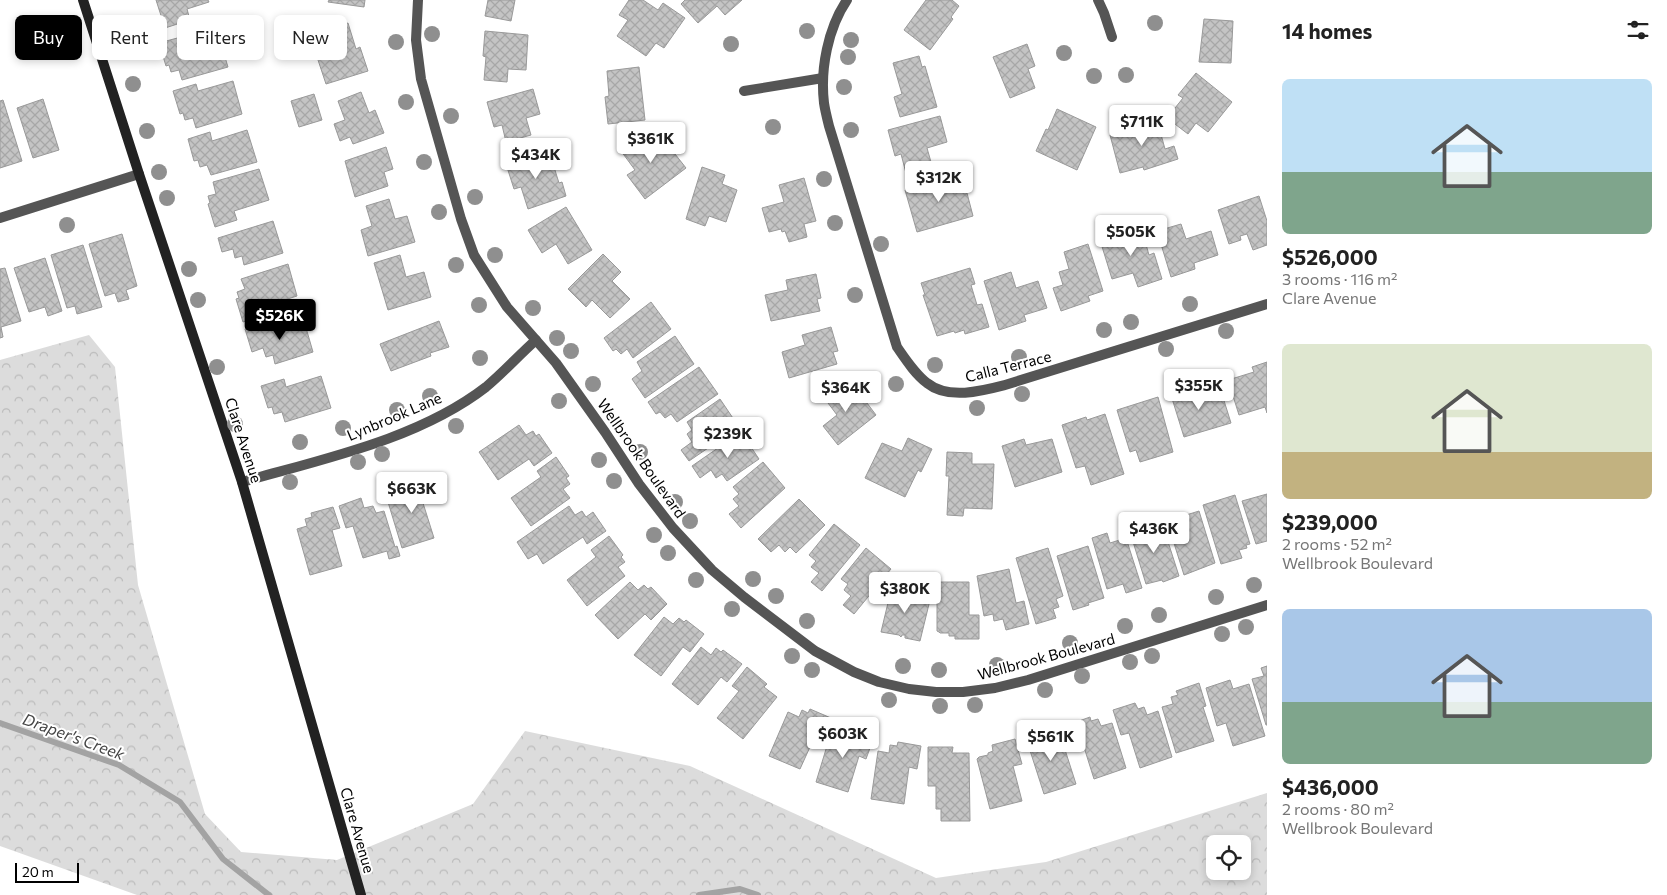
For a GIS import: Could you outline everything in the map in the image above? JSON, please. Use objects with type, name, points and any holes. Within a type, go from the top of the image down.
[{"type":"street","name":"Clare Avenue","points":[[83,0],[242,482],[361,895]]},
{"type":"street","name":"Wellbrook Boulevard","points":[[418,0],[416,40],[421,80],[461,218],[474,255],[487,277],[507,308],[556,363],[644,491],[673,528],[712,570],[744,597],[815,650],[854,672],[879,682],[909,690],[963,692],[995,688],[1028,680],[1267,605]]},
{"type":"street","name":"Calla Terrace","points":[[847,0],[827,51],[824,103],[829,126],[890,330],[897,347],[908,363],[928,384],[955,394],[1005,385],[1267,304]]},
{"type":"street","points":[[1098,0],[1112,37]]},
{"type":"street","points":[[744,92],[824,78]]},
{"type":"street","points":[[0,218],[139,174]]},
{"type":"street","name":"Lynbrook Lane","points":[[242,482],[362,448],[427,422],[459,405],[486,386],[536,340]]},
{"type":"green space","points":[[89,335],[115,367],[138,585],[205,814],[241,852],[337,860],[473,804],[525,731],[690,766],[936,878],[1046,862],[1267,793],[1267,895],[137,895],[0,846],[0,360]]},
{"type":"building","points":[[156,0],[208,0],[209,2],[187,9],[189,15],[177,15],[177,24],[167,27],[167,15],[161,15]]},
{"type":"building","points":[[329,0],[365,0],[364,7],[328,2]]},
{"type":"building","points":[[488,0],[515,0],[511,21],[485,16]]},
{"type":"building","points":[[629,0],[643,0],[658,10],[663,3],[685,18],[664,48],[656,43],[646,56],[617,36],[628,20],[619,15]]},
{"type":"building","points":[[685,0],[742,0],[725,15],[717,6],[698,23],[681,4]]},
{"type":"building","points":[[926,0],[952,0],[959,6],[951,17],[953,19],[930,50],[904,30]]},
{"type":"building","points":[[1204,19],[1233,21],[1231,63],[1199,62]]},
{"type":"building","points":[[347,23],[356,49],[360,47],[368,71],[326,84],[318,60],[347,60]]},
{"type":"building","points":[[485,31],[528,35],[526,70],[508,69],[507,82],[484,80],[486,57],[483,56]]},
{"type":"building","points":[[177,38],[177,60],[226,60],[228,67],[182,80],[179,70],[171,72],[169,65],[166,66],[164,60],[167,60],[167,41]]},
{"type":"building","points":[[1027,44],[1035,66],[1028,69],[1035,88],[1010,98],[993,57]]},
{"type":"building","points":[[919,56],[922,67],[925,66],[937,107],[900,117],[894,97],[902,94],[893,63]]},
{"type":"building","points":[[639,67],[645,120],[608,124],[605,97],[609,96],[607,71]]},
{"type":"building","points":[[1196,73],[1232,102],[1208,132],[1196,123],[1188,134],[1167,118],[1183,98],[1178,95]]},
{"type":"building","points":[[233,81],[242,114],[196,128],[193,118],[185,120],[183,113],[180,114],[173,91],[196,84],[198,91]]},
{"type":"building","points":[[533,89],[540,114],[526,118],[531,135],[506,142],[502,125],[494,127],[487,102]]},
{"type":"building","points":[[361,92],[369,113],[375,110],[384,133],[353,144],[350,137],[340,141],[334,124],[345,120],[338,101]]},
{"type":"building","points":[[314,94],[322,120],[299,127],[291,101]]},
{"type":"building","points":[[43,99],[59,150],[33,158],[17,108]]},
{"type":"building","points":[[3,100],[22,161],[0,168],[0,101]]},
{"type":"building","points":[[1057,109],[1096,127],[1077,170],[1036,151]]},
{"type":"building","points":[[940,116],[947,142],[927,148],[933,169],[907,177],[901,154],[895,156],[888,130]]},
{"type":"building","points":[[1156,116],[1165,149],[1174,146],[1178,159],[1144,170],[1143,167],[1120,173],[1110,135],[1132,129],[1130,123]]},
{"type":"building","points":[[247,130],[257,162],[211,175],[207,165],[200,167],[198,160],[194,161],[188,139],[210,132],[212,141]]},
{"type":"building","points":[[649,130],[663,149],[668,145],[686,168],[645,199],[627,175],[635,170],[621,151]]},
{"type":"building","points":[[386,147],[393,169],[384,172],[388,186],[355,197],[345,161]]},
{"type":"building","points":[[549,151],[559,183],[562,182],[566,196],[528,209],[521,187],[514,189],[506,164]]},
{"type":"building","points":[[702,167],[725,175],[722,184],[737,190],[726,222],[709,216],[705,226],[686,219]]},
{"type":"building","points":[[259,169],[269,200],[234,211],[237,220],[215,227],[208,204],[210,203],[208,196],[216,194],[213,182]]},
{"type":"building","points":[[962,174],[973,216],[917,232],[905,190]]},
{"type":"building","points":[[804,178],[816,221],[804,224],[807,237],[789,242],[785,231],[782,232],[781,229],[769,232],[762,208],[784,202],[779,185]]},
{"type":"building","points":[[1259,196],[1267,221],[1267,245],[1253,250],[1247,234],[1240,236],[1241,240],[1229,244],[1218,210]]},
{"type":"building","points":[[389,199],[395,219],[407,216],[415,242],[368,256],[361,230],[372,226],[366,206]]},
{"type":"building","points":[[566,207],[592,250],[568,264],[556,244],[542,253],[528,230]]},
{"type":"building","points":[[273,221],[283,253],[244,265],[242,256],[235,258],[233,249],[222,252],[218,238]]},
{"type":"building","points":[[1181,224],[1186,239],[1211,231],[1218,255],[1194,263],[1195,269],[1171,277],[1157,231]]},
{"type":"building","points":[[1141,227],[1149,255],[1154,253],[1162,279],[1138,287],[1133,273],[1112,279],[1100,240]]},
{"type":"building","points":[[122,234],[137,286],[126,290],[129,299],[118,302],[115,293],[105,296],[89,244]]},
{"type":"building","points":[[1088,244],[1103,291],[1088,296],[1090,301],[1061,311],[1053,288],[1063,285],[1059,272],[1069,269],[1064,252]]},
{"type":"building","points":[[83,245],[102,307],[77,314],[75,306],[67,308],[51,255]]},
{"type":"building","points":[[603,254],[621,272],[612,281],[630,299],[610,318],[592,300],[586,307],[568,289]]},
{"type":"building","points":[[400,255],[406,277],[424,272],[431,297],[388,310],[374,263]]},
{"type":"building","points":[[45,258],[62,311],[48,316],[45,307],[29,312],[14,268]]},
{"type":"building","points":[[288,264],[297,296],[262,307],[264,315],[243,322],[236,299],[239,298],[237,292],[245,289],[241,279]]},
{"type":"building","points":[[5,268],[21,321],[1,327],[3,337],[0,338],[0,269]]},
{"type":"building","points":[[970,268],[975,284],[971,285],[977,305],[982,304],[989,327],[965,334],[964,330],[937,336],[923,295],[925,295],[921,283]]},
{"type":"building","points":[[1011,272],[1016,288],[1038,281],[1047,308],[1024,315],[1026,321],[999,330],[984,281]]},
{"type":"building","points":[[816,274],[821,298],[817,299],[820,311],[771,321],[765,295],[788,290],[786,280]]},
{"type":"building","points":[[651,302],[671,329],[633,358],[627,349],[621,354],[616,349],[613,351],[604,338]]},
{"type":"building","points":[[304,321],[313,352],[275,364],[273,355],[266,357],[263,348],[252,352],[245,329],[268,322],[271,330]]},
{"type":"building","points":[[439,321],[449,347],[430,353],[431,356],[391,371],[380,344]]},
{"type":"building","points":[[831,327],[838,351],[833,352],[837,364],[789,378],[782,352],[805,345],[802,335]]},
{"type":"building","points":[[675,336],[694,364],[645,398],[632,379],[642,371],[637,362]]},
{"type":"building","points":[[1267,362],[1267,413],[1265,407],[1239,415],[1228,380],[1254,372],[1252,367]]},
{"type":"building","points":[[699,367],[718,394],[677,422],[671,414],[665,418],[660,412],[656,414],[648,402]]},
{"type":"building","points":[[321,376],[331,408],[285,422],[282,412],[274,414],[272,407],[268,408],[261,386],[284,379],[286,387]]},
{"type":"building","points":[[841,380],[856,399],[861,395],[876,415],[838,445],[823,426],[837,415],[822,395]]},
{"type":"building","points":[[1193,384],[1197,398],[1221,391],[1231,423],[1184,437],[1170,392]]},
{"type":"building","points":[[1158,397],[1173,452],[1140,462],[1136,450],[1130,452],[1117,410]]},
{"type":"building","points":[[720,399],[739,427],[689,461],[681,450],[692,442],[687,434],[692,430],[687,422]]},
{"type":"building","points":[[1105,414],[1124,474],[1091,485],[1085,466],[1076,468],[1062,425],[1086,417],[1087,420]]},
{"type":"building","points":[[519,425],[526,435],[533,431],[536,436],[539,434],[552,453],[534,466],[529,459],[498,480],[479,452]]},
{"type":"building","points":[[741,432],[759,459],[727,481],[722,474],[716,478],[711,470],[700,478],[692,466]]},
{"type":"building","points":[[908,438],[932,449],[921,472],[918,470],[905,497],[865,478],[882,443],[902,451]]},
{"type":"building","points":[[1024,439],[1026,445],[1052,439],[1062,472],[1015,487],[1002,446]]},
{"type":"building","points":[[947,452],[972,453],[972,464],[994,464],[992,509],[964,508],[963,516],[947,515],[949,476],[946,476]]},
{"type":"building","points":[[556,457],[569,476],[566,478],[570,484],[563,489],[570,498],[531,526],[511,498],[541,477],[537,471]]},
{"type":"building","points":[[763,462],[785,488],[741,528],[729,514],[739,506],[733,499],[739,494],[733,487]]},
{"type":"building","points":[[425,479],[431,500],[423,503],[434,538],[402,548],[388,502],[399,498],[397,491],[403,489],[402,486]]},
{"type":"building","points":[[1267,494],[1267,541],[1256,544],[1242,501]]},
{"type":"building","points":[[1235,495],[1250,544],[1246,545],[1247,548],[1239,550],[1242,558],[1221,564],[1203,505]]},
{"type":"building","points":[[361,498],[364,508],[373,506],[376,513],[384,511],[395,547],[397,546],[400,556],[389,559],[387,551],[363,558],[353,526],[346,528],[339,506]]},
{"type":"building","points":[[799,499],[825,525],[796,553],[790,547],[785,552],[779,545],[771,552],[758,539]]},
{"type":"building","points":[[569,506],[575,515],[582,511],[586,517],[593,512],[606,531],[587,544],[583,537],[543,564],[537,554],[528,559],[517,542]]},
{"type":"building","points":[[333,507],[340,528],[332,530],[342,566],[310,575],[297,529],[307,526],[305,519],[312,517],[311,513]]},
{"type":"building","points":[[1199,511],[1215,563],[1184,575],[1167,521]]},
{"type":"building","points":[[1162,523],[1179,576],[1163,582],[1162,580],[1146,584],[1130,532]]},
{"type":"building","points":[[834,524],[860,545],[822,591],[811,582],[819,573],[811,567],[816,561],[809,555]]},
{"type":"building","points":[[1107,533],[1110,543],[1126,538],[1142,588],[1126,593],[1123,584],[1107,589],[1092,538]]},
{"type":"building","points":[[609,536],[623,555],[621,557],[625,562],[618,567],[625,576],[587,606],[567,580],[596,557],[591,550]]},
{"type":"building","points":[[1088,546],[1104,598],[1073,610],[1057,556]]},
{"type":"building","points":[[866,548],[891,569],[854,614],[843,605],[851,596],[844,590],[848,584],[841,579]]},
{"type":"building","points":[[1048,548],[1063,596],[1056,599],[1059,607],[1053,609],[1056,618],[1036,624],[1016,558]]},
{"type":"building","points":[[1009,569],[1016,603],[1024,601],[1029,624],[1006,630],[1003,619],[994,621],[993,614],[984,616],[977,576]]},
{"type":"building","points":[[630,582],[638,590],[644,585],[648,589],[651,587],[667,604],[651,620],[645,614],[618,639],[595,615]]},
{"type":"building","points":[[937,582],[969,582],[969,615],[979,615],[979,639],[955,639],[955,636],[949,636],[949,633],[937,631]]},
{"type":"building","points":[[892,586],[909,590],[908,594],[930,600],[920,641],[905,638],[905,635],[901,637],[881,632]]},
{"type":"building","points":[[664,617],[673,624],[679,618],[684,622],[686,620],[704,634],[690,652],[683,647],[661,676],[634,655]]},
{"type":"building","points":[[701,647],[711,655],[716,648],[721,652],[723,650],[742,664],[727,682],[721,677],[698,705],[672,684]]},
{"type":"building","points":[[1267,666],[1266,725],[1252,679],[1264,676],[1261,668]]},
{"type":"building","points":[[747,667],[767,684],[764,687],[777,697],[743,739],[717,718],[739,691],[732,686]]},
{"type":"building","points":[[1230,680],[1233,689],[1249,684],[1265,736],[1233,746],[1226,723],[1217,726],[1206,688]]},
{"type":"building","points":[[1199,683],[1206,706],[1203,707],[1214,741],[1176,753],[1162,707],[1173,704],[1171,697],[1178,695],[1176,691]]},
{"type":"building","points":[[1135,703],[1138,709],[1144,707],[1147,715],[1158,711],[1172,757],[1140,768],[1129,733],[1121,735],[1113,710]]},
{"type":"building","points":[[810,709],[831,718],[822,739],[815,736],[800,769],[769,756],[788,712],[799,717],[802,710],[808,713]]},
{"type":"building","points":[[1090,717],[1091,721],[1098,719],[1101,726],[1112,723],[1126,768],[1094,779],[1083,744],[1075,747],[1068,725]]},
{"type":"building","points":[[851,730],[874,737],[866,759],[859,756],[848,792],[816,782],[830,736],[841,739],[843,731],[850,734]]},
{"type":"building","points":[[1048,730],[1050,737],[1060,734],[1076,784],[1044,794],[1026,738]]},
{"type":"building","points":[[1015,739],[1022,764],[1013,766],[1022,801],[990,809],[977,759],[993,751],[992,745]]},
{"type":"building","points":[[898,742],[921,746],[917,769],[909,767],[904,804],[871,799],[878,751],[889,753],[890,745],[897,746]]},
{"type":"building","points":[[928,747],[953,747],[952,753],[969,753],[970,821],[941,821],[941,809],[936,809],[936,786],[928,786]]},
{"type":"waterway","name":"Draper's Creek","points":[[0,723],[119,765],[180,802],[223,859],[269,895]]},
{"type":"waterway","name":"Draper's Creek","points":[[699,895],[740,889],[758,895]]}]
